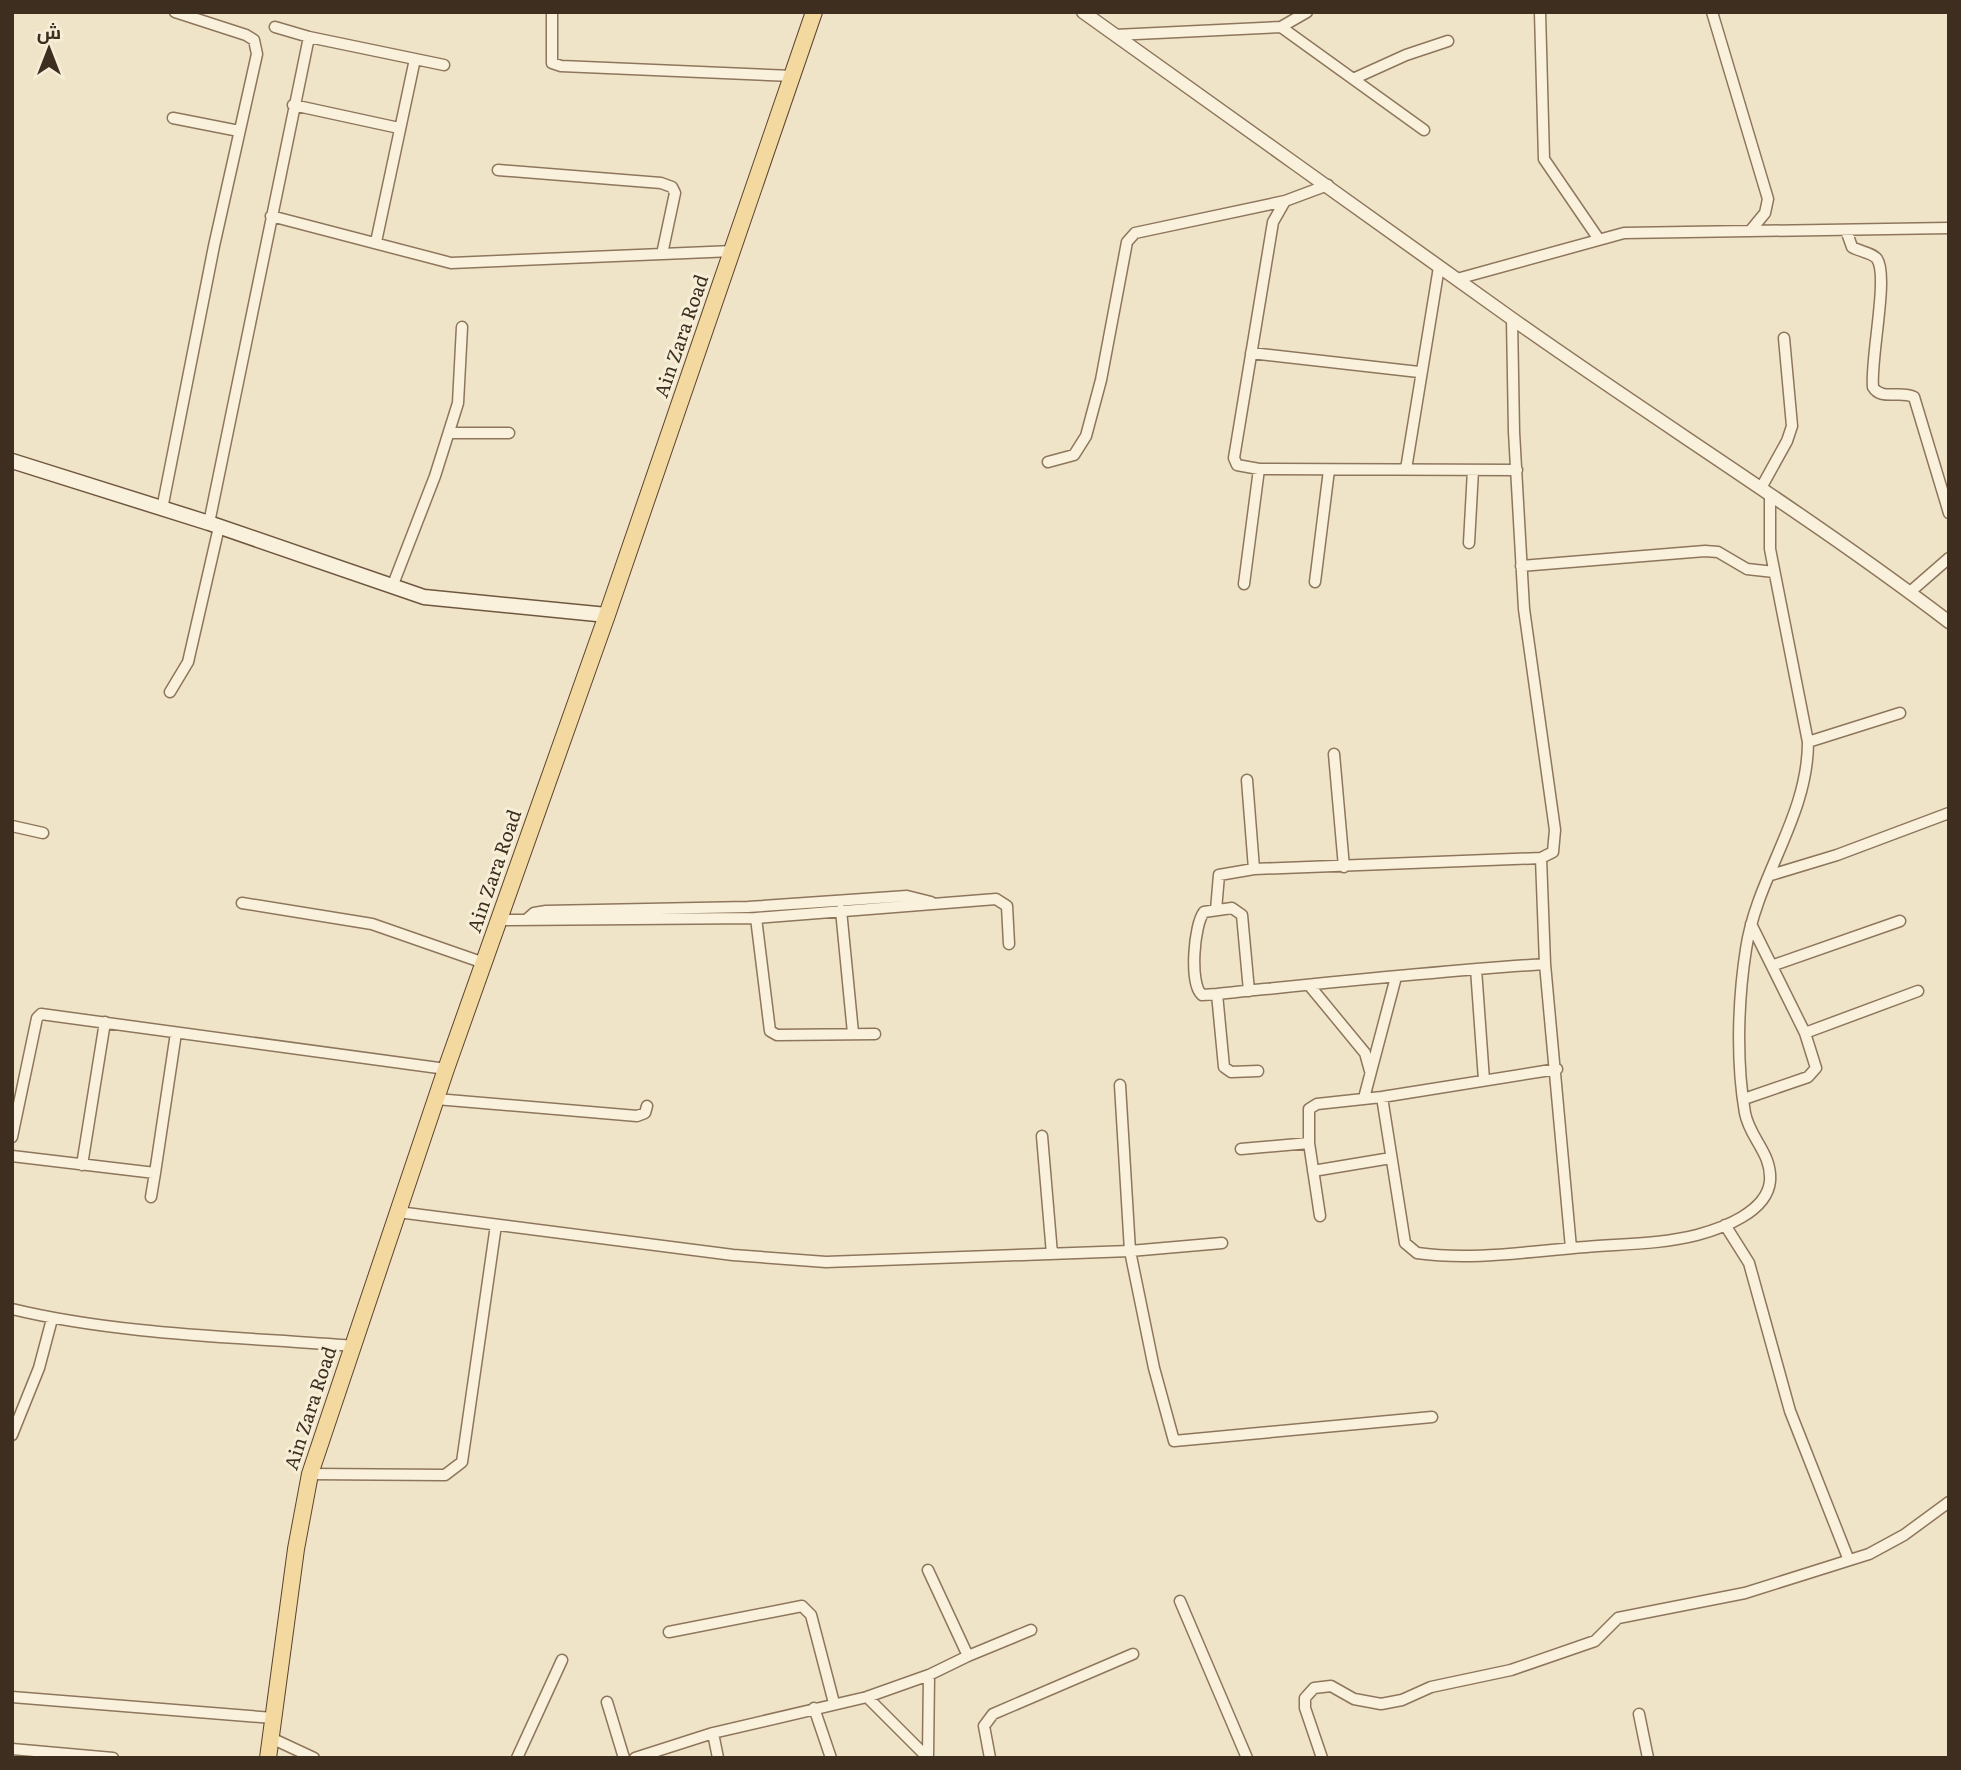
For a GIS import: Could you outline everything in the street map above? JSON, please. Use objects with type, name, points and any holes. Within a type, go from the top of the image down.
[{"type":"main road","name":"Ain Zara Road","points":[[268,1758],[310,1474],[446,1069],[607,615],[632,534],[733,251],[814,12]]},
{"type":"main road","points":[[12,461],[214,525],[424,597],[607,615]]},
{"type":"street","points":[[162,509],[257,54],[254,40],[234,29],[175,12]]},
{"type":"street","points":[[552,12],[550,55],[552,63],[561,66],[793,76]]},
{"type":"street","points":[[1083,12],[1512,319],[1765,491],[1949,622]]},
{"type":"street","points":[[1115,35],[1281,27],[1307,12]]},
{"type":"street","points":[[1540,12],[1544,159],[1598,238]]},
{"type":"street","points":[[1712,12],[1768,199],[1765,213],[1751,230]]},
{"type":"street","points":[[275,27],[309,37],[444,65]]},
{"type":"street","points":[[1281,27],[1424,130]]},
{"type":"street","points":[[170,692],[188,662],[271,216],[309,37]]},
{"type":"street","points":[[1353,79],[1406,55],[1448,41]]},
{"type":"street","points":[[376,242],[415,59]]},
{"type":"street","points":[[293,106],[399,128]]},
{"type":"street","points":[[173,118],[239,131]]},
{"type":"street","points":[[498,170],[645,180],[672,187],[675,193],[662,254]]},
{"type":"street","points":[[1048,462],[1074,455],[1081,447],[1101,380],[1127,242],[1135,233],[1285,201],[1328,185]]},
{"type":"street","points":[[1285,201],[1273,222],[1234,458],[1242,468],[1517,471]]},
{"type":"street","points":[[271,216],[451,263],[733,251]]},
{"type":"street","points":[[1457,279],[1598,238],[1654,230],[1949,228]]},
{"type":"street","points":[[1846,230],[1852,247],[1873,256],[1878,264],[1881,300],[1874,341],[1873,387],[1882,394],[1914,397],[1949,513]]},
{"type":"street","points":[[1406,469],[1419,372],[1439,267]]},
{"type":"street","points":[[1216,910],[1219,876],[1254,869],[1541,858],[1553,852],[1555,830],[1530,664],[1521,566],[1512,319]]},
{"type":"street","points":[[392,587],[449,433],[461,389],[463,327]]},
{"type":"street","points":[[1382,1097],[1405,1243],[1410,1250],[1428,1255],[1507,1255],[1671,1239],[1725,1225],[1763,1200],[1769,1185],[1768,1160],[1745,1116],[1742,1008],[1751,924],[1803,791],[1808,742],[1774,572],[1765,491],[1792,426],[1784,338]]},
{"type":"street","points":[[1251,354],[1419,372]]},
{"type":"street","points":[[449,433],[509,433]]},
{"type":"street","points":[[1244,584],[1259,469]]},
{"type":"street","points":[[1469,543],[1473,470]]},
{"type":"street","points":[[1315,582],[1329,471]]},
{"type":"street","points":[[1521,566],[1705,551],[1718,552],[1747,569],[1774,572]]},
{"type":"street","points":[[1910,592],[1949,558]]},
{"type":"street","points":[[1808,742],[1900,713]]},
{"type":"street","points":[[1334,754],[1344,867]]},
{"type":"street","points":[[1247,780],[1254,869]]},
{"type":"street","points":[[1771,875],[1837,855],[1949,813]]},
{"type":"street","points":[[12,826],[43,833]]},
{"type":"street","points":[[1541,858],[1545,964],[1557,1069],[1571,1248]]},
{"type":"street","points":[[526,920],[534,914],[546,911],[748,907],[907,896],[933,903]]},
{"type":"street","points":[[500,920],[756,918],[1002,900],[1007,906],[1009,944]]},
{"type":"street","points":[[242,903],[372,924],[484,963]]},
{"type":"street","points":[[1249,991],[1242,915],[1232,908],[1205,912],[1196,926],[1195,985],[1202,995],[1249,991],[1476,969],[1545,964]]},
{"type":"street","points":[[841,910],[853,1033]]},
{"type":"street","points":[[756,918],[770,1031],[777,1035],[875,1034]]},
{"type":"street","points":[[1774,965],[1900,921]]},
{"type":"street","points":[[1744,1100],[1808,1077],[1816,1068],[1805,1032],[1774,965],[1751,924]]},
{"type":"street","points":[[1476,969],[1484,1080]]},
{"type":"street","points":[[1364,1098],[1396,977]]},
{"type":"street","points":[[1309,985],[1366,1053],[1370,1071]]},
{"type":"street","points":[[1805,1032],[1918,991]]},
{"type":"street","points":[[1217,994],[1224,1067],[1231,1072],[1258,1071]]},
{"type":"street","points":[[12,1138],[38,1015],[446,1069]]},
{"type":"street","points":[[82,1165],[105,1022]]},
{"type":"street","points":[[151,1197],[176,1033]]},
{"type":"street","points":[[1320,1216],[1309,1143],[1309,1109],[1317,1104],[1382,1097],[1557,1069]]},
{"type":"street","points":[[1119,1084],[1130,1251],[1154,1368],[1174,1441],[1432,1417]]},
{"type":"street","points":[[436,1100],[636,1116],[645,1113],[647,1106]]},
{"type":"street","points":[[1042,1136],[1052,1254]]},
{"type":"street","points":[[1241,1149],[1309,1143]]},
{"type":"street","points":[[12,1156],[155,1174]]},
{"type":"street","points":[[1313,1171],[1391,1158]]},
{"type":"street","points":[[398,1212],[787,1260],[826,1262],[1130,1251],[1222,1243]]},
{"type":"street","points":[[310,1474],[445,1475],[462,1462],[496,1225]]},
{"type":"street","points":[[1725,1225],[1749,1263],[1790,1411],[1847,1559]]},
{"type":"street","points":[[12,1310],[52,1319],[352,1346]]},
{"type":"street","points":[[12,1435],[39,1368],[52,1319]]},
{"type":"street","points":[[1322,1758],[1305,1708],[1305,1698],[1314,1688],[1331,1686],[1354,1699],[1374,1704],[1402,1700],[1431,1687],[1511,1670],[1595,1642],[1618,1618],[1745,1592],[1879,1549],[1949,1503]]},
{"type":"street","points":[[928,1570],[968,1656]]},
{"type":"street","points":[[1180,1601],[1247,1758]]},
{"type":"street","points":[[669,1632],[802,1606],[811,1615],[834,1703]]},
{"type":"street","points":[[635,1758],[713,1733],[867,1697],[929,1675],[1031,1630]]},
{"type":"street","points":[[990,1758],[984,1726],[993,1714],[1133,1654]]},
{"type":"street","points":[[517,1758],[562,1660]]},
{"type":"street","points":[[928,1756],[929,1675]]},
{"type":"street","points":[[12,1697],[273,1718]]},
{"type":"street","points":[[867,1697],[928,1756]]},
{"type":"street","points":[[607,1702],[624,1758]]},
{"type":"street","points":[[814,1708],[831,1758]]},
{"type":"street","points":[[1639,1714],[1648,1758]]},
{"type":"street","points":[[713,1733],[718,1758]]},
{"type":"street","points":[[271,1738],[314,1758]]},
{"type":"street","points":[[12,1749],[113,1758]]}]
